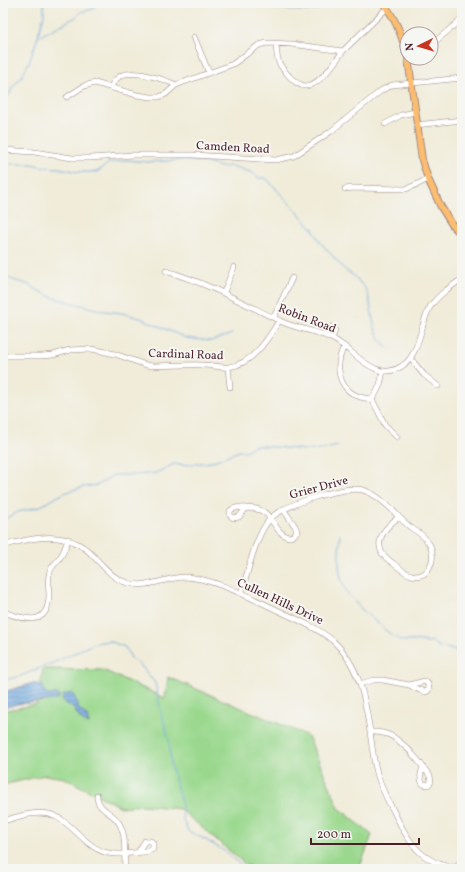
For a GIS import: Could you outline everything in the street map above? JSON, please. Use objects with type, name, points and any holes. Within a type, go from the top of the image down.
[{"type":"main road","points":[[385,5],[399,31]]},
{"type":"main road","points":[[409,66],[416,125],[422,160],[428,179],[444,213],[453,226],[462,235]]},
{"type":"street","points":[[276,44],[278,62],[280,66],[295,82],[303,86],[311,85],[325,74],[343,51],[385,5]]},
{"type":"street","points":[[439,38],[462,19]]},
{"type":"street","points":[[194,37],[209,73]]},
{"type":"street","points":[[67,96],[95,83],[111,86],[137,95],[151,97],[162,96],[176,85],[232,64],[259,45],[267,43],[298,45],[343,51]]},
{"type":"street","points":[[111,86],[116,79],[122,75],[132,74],[158,77],[176,85]]},
{"type":"street","name":"Camden Road","points":[[3,150],[34,152],[72,158],[193,155],[276,160],[294,156],[330,132],[382,90],[392,85],[462,78]]},
{"type":"street","points":[[385,124],[401,115],[415,112]]},
{"type":"street","points":[[416,125],[462,120]]},
{"type":"street","points":[[346,189],[406,189],[428,179]]},
{"type":"street","points":[[224,292],[234,266]]},
{"type":"street","name":"Robin Road","points":[[166,271],[200,282],[224,292],[279,321],[332,338],[367,364],[383,371]]},
{"type":"street","points":[[274,318],[292,278]]},
{"type":"street","points":[[372,399],[381,382],[383,371],[400,368],[411,360],[423,324],[431,307],[444,291],[462,279]]},
{"type":"street","name":"Cardinal Road","points":[[3,356],[42,356],[84,348],[100,350],[153,366],[204,365],[228,367],[242,363],[249,358],[270,336],[279,321]]},
{"type":"street","points":[[324,335],[328,328],[333,327],[335,331],[332,338]]},
{"type":"street","points":[[344,346],[339,356],[338,364],[341,380],[352,394],[363,399],[372,399]]},
{"type":"street","points":[[411,360],[424,375],[438,386]]},
{"type":"street","points":[[228,367],[230,386]]},
{"type":"street","points":[[372,399],[385,425],[397,437]]},
{"type":"street","name":"Grier Drive","points":[[240,593],[258,538],[271,518],[283,509],[292,505],[330,493],[356,488],[374,495],[427,540],[431,547],[432,557],[430,565],[425,573],[420,576],[408,574],[401,570],[386,557],[381,550],[383,533],[387,527],[399,517]]},
{"type":"street","points":[[246,508],[263,511],[271,518],[283,534],[288,537],[293,536],[296,528],[283,509]]},
{"type":"street","name":"Cullen Hills Drive","points":[[3,546],[46,538],[68,539],[84,547],[114,576],[129,584],[152,584],[187,577],[205,581],[240,593],[311,626],[326,635],[344,653],[352,665],[360,684],[367,707],[378,776],[390,805],[408,838],[419,852],[431,860],[448,867],[462,869]]},
{"type":"street","points":[[3,612],[28,619],[38,618],[44,614],[48,604],[48,577],[51,568],[62,555],[68,539]]},
{"type":"street","points":[[360,684],[373,680],[379,680],[409,685]]},
{"type":"street","points":[[370,732],[383,732],[395,738],[420,762],[423,767]]},
{"type":"street","points":[[97,795],[97,802],[100,806],[120,824],[122,830],[125,869]]},
{"type":"street","points":[[3,821],[23,815],[37,813],[49,814],[60,819],[103,852],[112,854],[138,852]]},
{"type":"green space","points":[[43,669],[103,670],[165,698],[168,677],[308,736],[339,808],[372,835],[359,869],[256,869],[245,864],[180,809],[144,805],[121,807],[64,778],[45,775],[3,785],[3,711],[37,704]]},
{"type":"water","points":[[33,683],[42,685],[44,691],[48,695],[56,694],[59,695],[59,698],[56,700],[18,704],[3,708],[3,692]]},
{"type":"water","points":[[72,693],[78,703],[78,708],[87,716],[89,724],[81,720],[73,708],[62,699],[63,695]]},
{"type":"waterway","points":[[38,35],[44,15],[44,3]]},
{"type":"waterway","points":[[3,105],[13,87],[22,76],[38,37],[76,17],[81,12],[93,9],[99,3]]},
{"type":"waterway","points":[[268,3],[271,3],[277,9],[304,11],[320,9]]},
{"type":"waterway","points":[[11,164],[32,164],[79,172],[97,172],[109,163],[127,160],[148,162],[180,160],[204,162],[221,167],[232,166],[253,173],[258,178],[266,178],[313,229],[320,242],[345,270],[354,276],[366,289],[374,326],[379,338],[387,348]]},
{"type":"waterway","points":[[3,274],[54,298],[104,311],[122,313],[140,318],[186,338],[211,341],[232,334]]},
{"type":"waterway","points":[[3,520],[18,512],[39,507],[64,493],[83,487],[98,485],[113,475],[156,473],[174,464],[183,465],[211,462],[239,451],[246,451],[254,446],[306,450],[321,450],[338,446]]},
{"type":"waterway","points":[[340,535],[339,562],[342,582],[346,591],[361,609],[393,636],[400,640],[421,641],[427,643],[432,641],[437,646],[462,652]]},
{"type":"waterway","points":[[3,680],[18,677],[55,662],[95,643],[109,641],[125,647],[131,658],[143,668],[155,683],[169,740],[171,766],[182,806],[183,820],[188,831],[226,852],[242,866],[257,867],[260,869]]},
{"type":"waterway","points":[[456,865],[462,857]]}]
